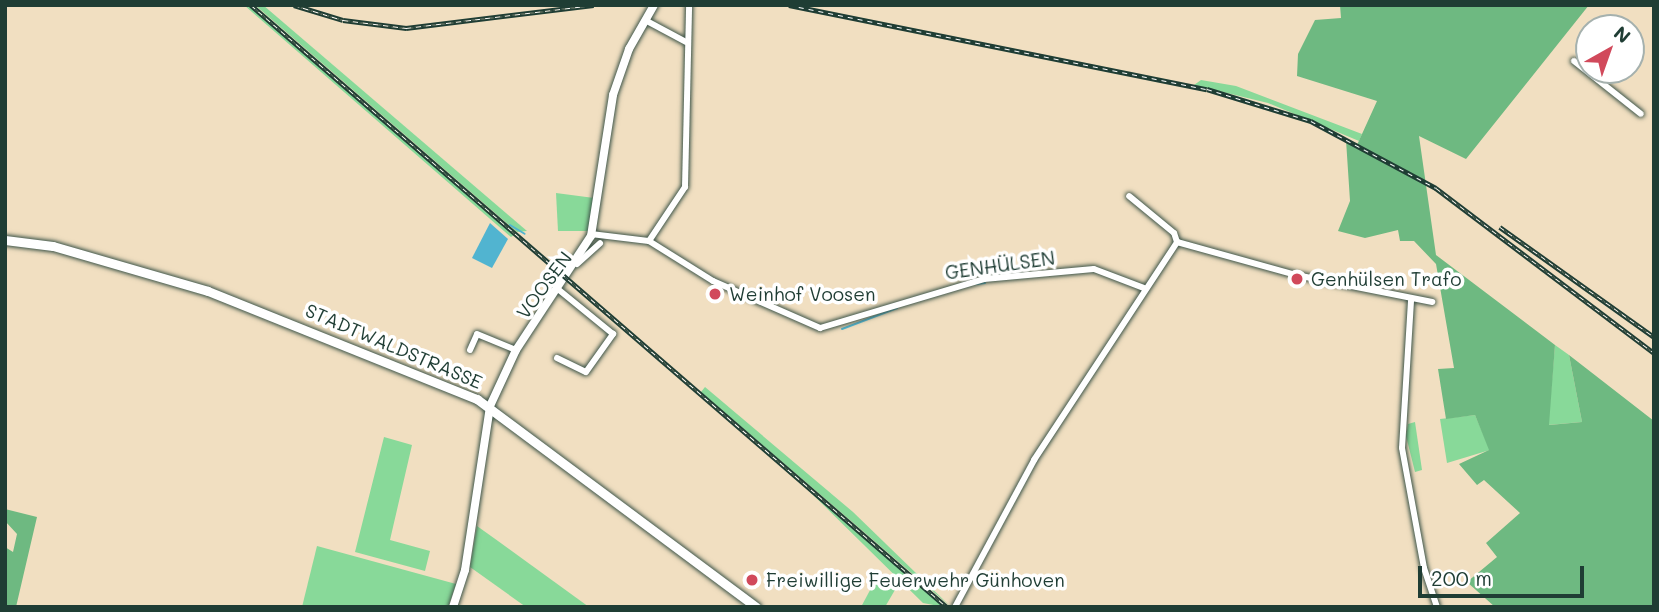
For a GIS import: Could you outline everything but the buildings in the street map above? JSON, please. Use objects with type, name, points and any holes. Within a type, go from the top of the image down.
[{"type":"main road","name":"STADTWALDSTRASSE","points":[[5,240],[53,246],[208,290],[490,406],[756,607]]},
{"type":"street","points":[[577,264],[590,238],[613,95],[654,5]]},
{"type":"street","points":[[590,238],[649,241],[685,187],[686,42],[689,5]]},
{"type":"street","points":[[645,20],[686,42]]},
{"type":"street","points":[[1574,61],[1642,114]]},
{"type":"street","points":[[1129,196],[1174,233],[1177,242]]},
{"type":"street","points":[[590,238],[600,243],[610,239]]},
{"type":"street","name":"GENHÜLSEN","points":[[649,241],[713,281],[820,328],[984,279],[1094,269],[1144,288]]},
{"type":"street","points":[[955,607],[1034,460],[1144,288],[1177,242]]},
{"type":"street","points":[[1177,242],[1411,301],[1432,302]]},
{"type":"street","name":"VOOSEN","points":[[453,607],[465,570],[490,406],[516,350],[577,264],[600,243]]},
{"type":"street","points":[[557,358],[586,372],[613,334],[559,289]]},
{"type":"street","points":[[1411,301],[1402,448],[1423,567],[1437,607]]},
{"type":"street","points":[[470,350],[477,334],[516,350]]},
{"type":"green space","points":[[244,5],[248,5],[514,235],[511,237]]},
{"type":"green space","points":[[255,5],[263,5],[527,231],[517,232]]},
{"type":"green space","points":[[1340,5],[1589,5],[1582,14],[1575,14],[1575,23],[1466,159],[1419,136],[1436,255],[1555,345],[1549,425],[1582,422],[1569,355],[1654,421],[1654,607],[1495,607],[1467,582],[1497,557],[1486,543],[1520,513],[1484,480],[1477,485],[1459,464],[1489,450],[1475,415],[1446,419],[1438,369],[1454,368],[1436,264],[1414,241],[1400,241],[1398,230],[1365,238],[1338,231],[1350,201],[1346,140],[1357,145],[1377,101],[1297,76],[1298,54],[1315,20],[1341,18]]},
{"type":"green space","points":[[1201,80],[1236,86],[1362,134],[1359,141],[1268,103],[1194,85]]},
{"type":"green space","points":[[556,193],[594,198],[588,231],[558,231]]},
{"type":"green space","points":[[1555,345],[1569,355],[1582,422],[1548,425]]},
{"type":"green space","points":[[705,387],[853,512],[951,607],[701,392]]},
{"type":"green space","points":[[1475,415],[1490,450],[1447,463],[1440,419]]},
{"type":"green space","points":[[1415,422],[1422,470],[1415,472],[1406,436],[1408,424]]},
{"type":"green space","points":[[384,437],[412,445],[390,540],[430,551],[425,571],[355,552]]},
{"type":"green space","points":[[804,486],[930,595],[944,607],[923,603]]},
{"type":"green space","points":[[5,509],[37,517],[16,607],[5,607],[5,547],[13,552],[17,534],[5,521]]},
{"type":"green space","points":[[477,526],[589,607],[526,607],[470,567]]},
{"type":"green space","points":[[317,546],[456,584],[448,607],[302,607]]},
{"type":"green space","points":[[876,579],[899,583],[885,607],[861,607]]},
{"type":"water","points":[[490,223],[508,239],[492,268],[472,258]]},
{"type":"waterway","points":[[510,225],[525,234]]},
{"type":"waterway","points":[[976,284],[985,283]]},
{"type":"waterway","points":[[842,329],[897,308]]},
{"type":"railway","points":[[251,5],[947,607]]},
{"type":"railway","points":[[294,5],[343,20],[406,28],[594,5]]},
{"type":"railway","points":[[789,5],[1207,89],[1311,121],[1436,188],[1654,353]]},
{"type":"railway","points":[[1500,227],[1654,337]]},
{"type":"place","name":"Genhülsen Trafo","points":[[1297,279]]},
{"type":"place","name":"Weinhof Voosen","points":[[715,294]]},
{"type":"place","name":"Freiwillige Feuerwehr Günhoven","points":[[752,580]]}]
